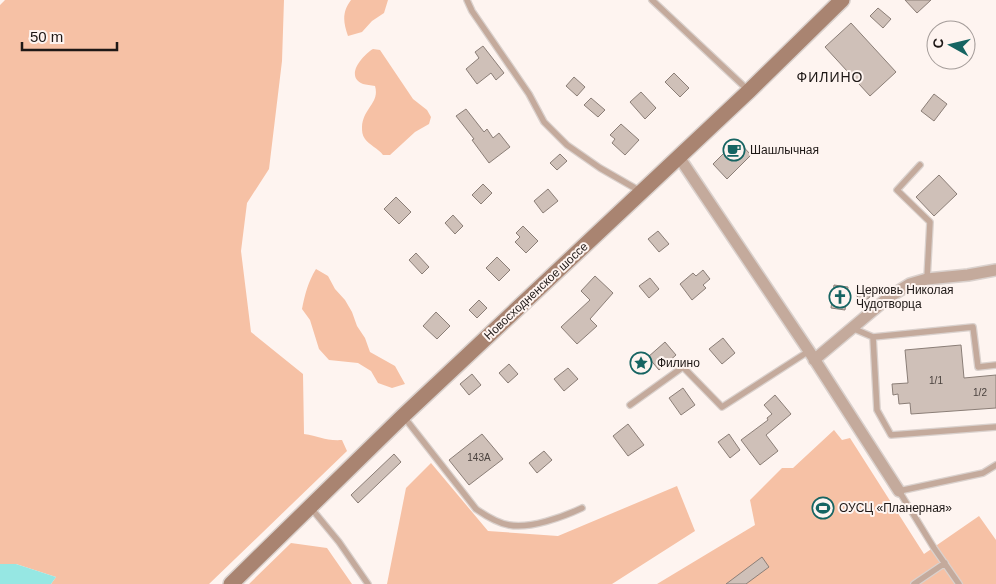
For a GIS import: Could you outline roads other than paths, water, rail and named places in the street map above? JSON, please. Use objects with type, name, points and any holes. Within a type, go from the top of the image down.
[{"type":"main road","name":"Новосходненское шоссе","points":[[231,584],[403,416],[679,157],[842,0]]},
{"type":"street","points":[[679,157],[812,355],[899,492]]},
{"type":"street","points":[[812,355],[852,328],[889,298],[910,284],[927,279],[996,270]]},
{"type":"lane","points":[[467,0],[472,11],[529,94],[544,122],[567,146],[600,168],[642,192]]},
{"type":"lane","points":[[652,0],[749,90]]},
{"type":"lane","points":[[920,165],[897,190],[930,222],[927,279]]},
{"type":"lane","points":[[852,328],[873,338],[973,327],[978,367],[996,365]]},
{"type":"lane","points":[[873,338],[877,410],[891,435],[996,427]]},
{"type":"lane","points":[[630,405],[683,367],[722,407],[812,355]]},
{"type":"lane","points":[[403,416],[476,510],[493,520],[509,526],[531,524],[563,517],[582,508]]},
{"type":"lane","points":[[959,584],[899,492],[983,473],[996,465]]},
{"type":"lane","points":[[310,507],[339,542],[368,584]]},
{"type":"lane","points":[[914,584],[945,563]]},
{"type":"water","points":[[0,564],[16,564],[56,577],[51,584],[0,584]]},
{"type":"place","name":"Шашлычная","points":[[734,150]]},
{"type":"place","name":"Церковь Николая Чудотворца","points":[[840,297]]},
{"type":"place","name":"Филино","points":[[641,363]]},
{"type":"place","name":"ОУСЦ «Планерная»","points":[[823,508]]},
{"type":"district","name":"ФИЛИНО","points":[[830,77]]}]
